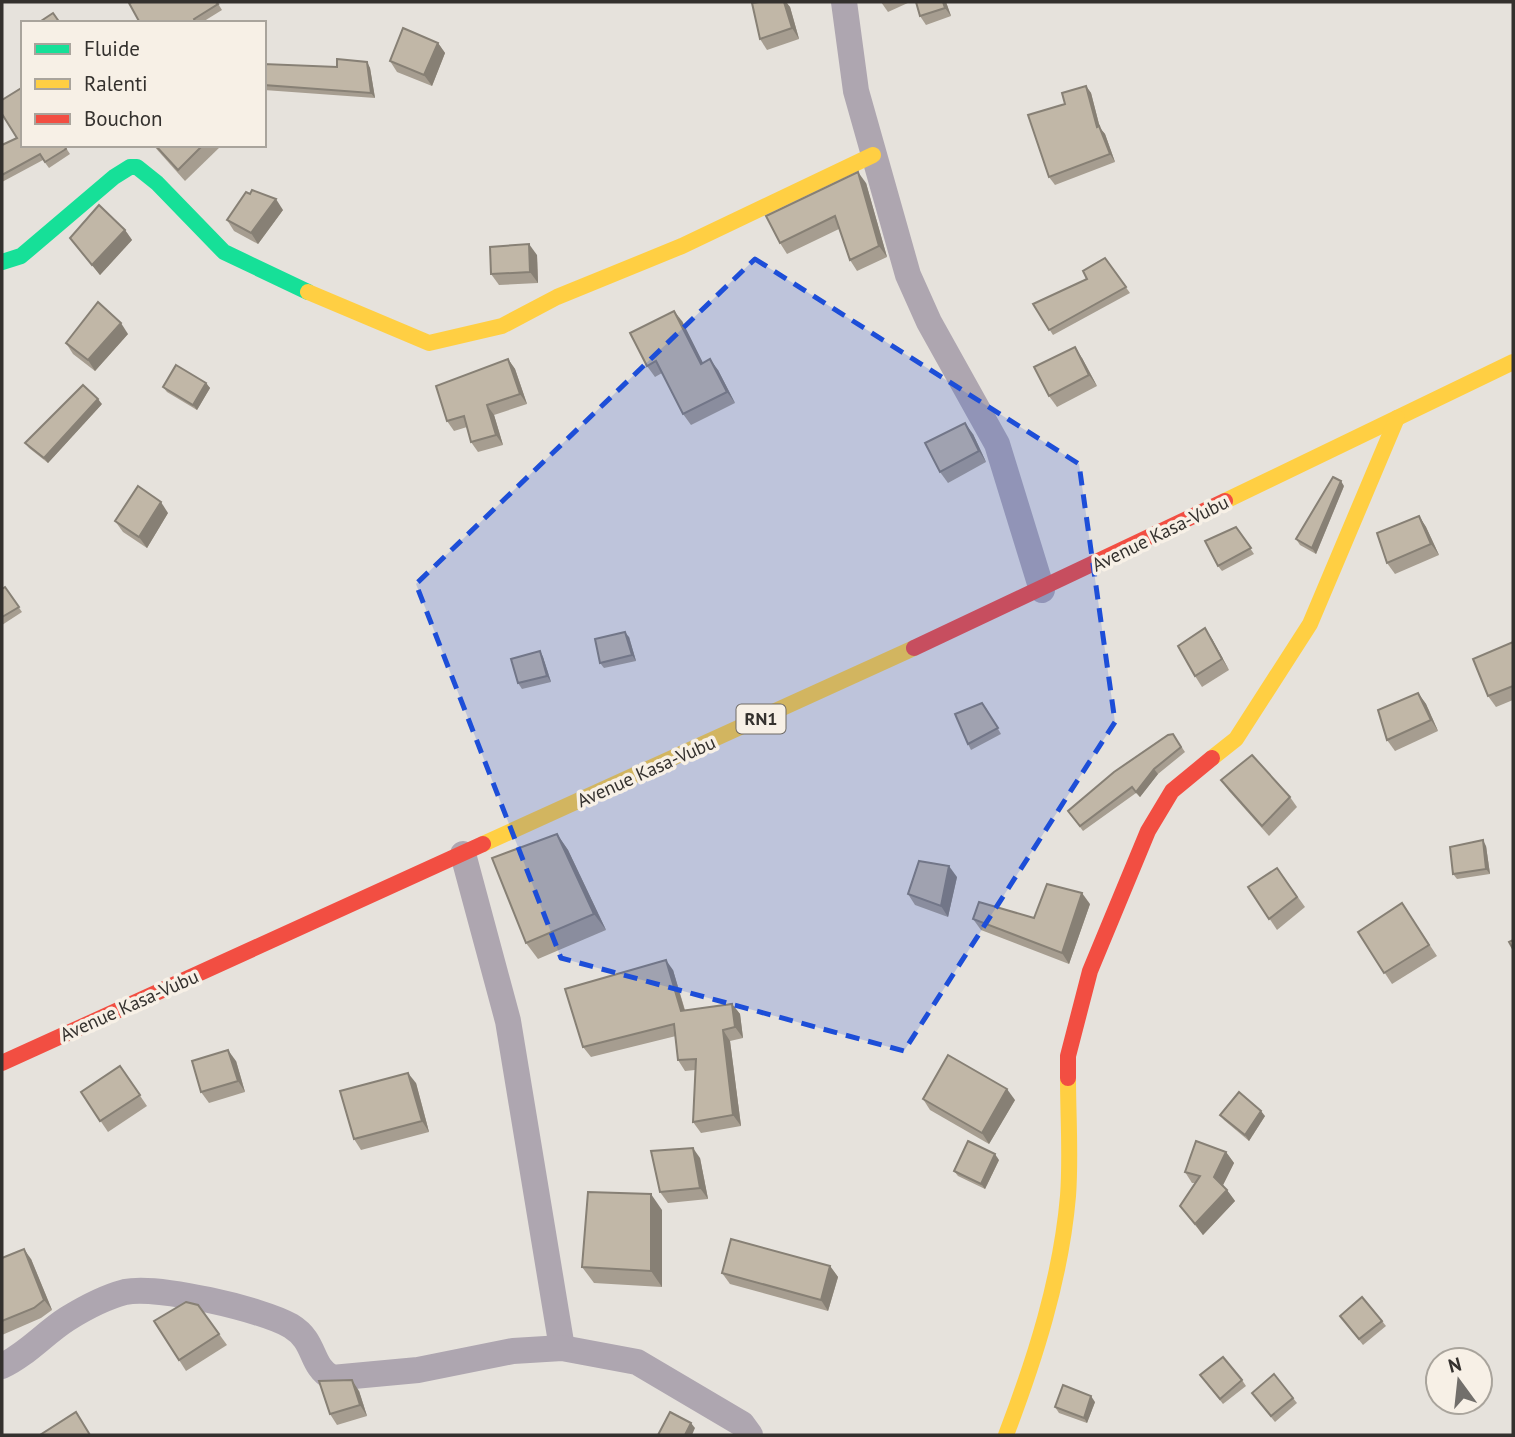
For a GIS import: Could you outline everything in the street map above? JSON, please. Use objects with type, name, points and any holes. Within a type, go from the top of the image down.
[{"type":"main road","points":[[2,262],[21,256],[114,177],[130,167],[136,167],[157,183],[224,252],[345,309],[398,328],[421,341],[436,343],[502,326],[557,297],[682,246],[873,155]]},
{"type":"main road","name":"Avenue Kasa-Vubu","points":[[2,1063],[1042,590],[1513,362]]},
{"type":"main road","points":[[1006,1435],[1024,1387],[1058,1266],[1068,1195],[1068,1056],[1090,971],[1148,831],[1172,791],[1236,739],[1310,624],[1397,418]]},
{"type":"street","points":[[844,2],[856,91],[908,275],[929,322],[997,444],[1042,590]]},
{"type":"street","points":[[463,853],[508,1021],[562,1348]]},
{"type":"street","points":[[2,1366],[67,1319],[124,1292],[175,1293],[262,1313],[288,1325],[306,1337],[320,1372],[332,1378],[418,1370],[513,1350],[562,1348],[637,1362],[742,1424],[750,1435]]},
{"type":"highlighted area","points":[[755,259],[1079,464],[1115,722],[904,1051],[561,958],[416,584]]},
{"type":"building","points":[[784,2],[792,28],[760,39],[752,3]]},
{"type":"building","points":[[916,2],[943,2],[945,8],[920,16]]},
{"type":"building","points":[[129,3],[218,4],[194,19],[195,21],[139,21]]},
{"type":"building","points":[[53,13],[59,21],[41,21]]},
{"type":"building","points":[[403,28],[438,43],[424,75],[390,61]]},
{"type":"building","points":[[337,59],[367,62],[371,93],[266,85],[266,64],[337,67]]},
{"type":"building","points":[[1086,86],[1097,127],[1099,126],[1110,154],[1049,177],[1028,115],[1065,104],[1062,93]]},
{"type":"building","points":[[21,88],[21,147],[66,149],[45,162],[40,154],[2,175],[2,145],[17,138],[2,114],[2,100]]},
{"type":"building","points":[[157,147],[201,147],[178,170]]},
{"type":"building","points":[[858,172],[879,246],[850,260],[835,216],[780,243],[766,216]]},
{"type":"building","points":[[252,190],[276,199],[251,233],[227,220],[246,192],[250,194]]},
{"type":"building","points":[[99,205],[125,230],[92,265],[70,238]]},
{"type":"building","points":[[529,244],[530,272],[491,274],[490,247]]},
{"type":"building","points":[[1105,258],[1126,287],[1049,330],[1033,304],[1087,279],[1083,271]]},
{"type":"building","points":[[98,302],[121,323],[88,360],[66,343]]},
{"type":"building","points":[[674,311],[701,364],[710,359],[727,392],[683,414],[656,361],[647,366],[630,333]]},
{"type":"building","points":[[1075,347],[1089,375],[1049,396],[1034,367]]},
{"type":"building","points":[[508,359],[520,394],[487,405],[496,435],[471,442],[464,416],[447,421],[436,386]]},
{"type":"building","points":[[176,365],[206,383],[193,405],[163,387]]},
{"type":"building","points":[[83,385],[98,399],[44,458],[25,443]]},
{"type":"building","points":[[965,423],[979,451],[940,472],[925,443]]},
{"type":"building","points":[[1333,477],[1341,481],[1312,548],[1296,539]]},
{"type":"building","points":[[138,486],[161,502],[139,537],[115,521]]},
{"type":"building","points":[[1419,516],[1431,544],[1387,563],[1377,533]]},
{"type":"building","points":[[1236,527],[1251,548],[1218,566],[1205,541]]},
{"type":"building","points":[[5,587],[19,607],[2,617],[2,589]]},
{"type":"building","points":[[1205,628],[1222,659],[1195,676],[1178,646]]},
{"type":"building","points":[[625,632],[632,655],[600,663],[595,639]]},
{"type":"building","points":[[1513,642],[1513,686],[1488,696],[1473,659]]},
{"type":"building","points":[[540,651],[547,676],[518,683],[511,659]]},
{"type":"building","points":[[1418,693],[1431,720],[1387,740],[1378,710]]},
{"type":"building","points":[[982,703],[998,728],[968,744],[955,714]]},
{"type":"building","points":[[1173,734],[1181,747],[1154,769],[1136,792],[1132,787],[1080,826],[1068,811],[1114,772]]},
{"type":"building","points":[[1252,755],[1290,797],[1262,826],[1221,780]]},
{"type":"building","points":[[557,834],[594,914],[526,943],[492,858]]},
{"type":"building","points":[[1483,840],[1486,869],[1453,874],[1450,847]]},
{"type":"building","points":[[919,861],[949,866],[941,906],[908,894]]},
{"type":"building","points":[[1277,868],[1297,897],[1269,919],[1248,887]]},
{"type":"building","points":[[1047,884],[1082,893],[1062,953],[973,919],[979,902],[1034,918]]},
{"type":"building","points":[[1402,903],[1429,945],[1384,973],[1358,932]]},
{"type":"building","points":[[666,960],[681,1011],[732,1004],[735,1027],[723,1030],[733,1115],[693,1122],[696,1059],[678,1060],[674,1024],[583,1047],[565,989]]},
{"type":"building","points":[[228,1050],[238,1081],[201,1092],[192,1061]]},
{"type":"building","points":[[948,1055],[1007,1089],[982,1133],[923,1099]]},
{"type":"building","points":[[120,1066],[140,1095],[100,1121],[81,1092]]},
{"type":"building","points":[[408,1073],[422,1121],[354,1139],[340,1091]]},
{"type":"building","points":[[1239,1092],[1261,1111],[1245,1135],[1220,1115]]},
{"type":"building","points":[[968,1141],[995,1154],[981,1184],[954,1171]]},
{"type":"building","points":[[1196,1141],[1226,1152],[1214,1177],[1227,1190],[1195,1224],[1180,1206],[1200,1176],[1185,1172]]},
{"type":"building","points":[[693,1148],[700,1188],[660,1192],[651,1151]]},
{"type":"building","points":[[588,1192],[651,1194],[651,1271],[582,1267]]},
{"type":"building","points":[[731,1239],[830,1266],[821,1300],[722,1273]]},
{"type":"building","points":[[24,1249],[44,1300],[34,1308],[2,1321],[2,1258]]},
{"type":"building","points":[[1362,1297],[1382,1321],[1359,1339],[1340,1316]]},
{"type":"building","points":[[186,1302],[198,1305],[219,1334],[179,1360],[154,1321]]},
{"type":"building","points":[[1223,1357],[1242,1380],[1220,1399],[1200,1375]]},
{"type":"building","points":[[1274,1374],[1293,1398],[1271,1416],[1252,1393]]},
{"type":"building","points":[[352,1380],[360,1405],[330,1414],[319,1381]]},
{"type":"building","points":[[1063,1385],[1091,1396],[1084,1418],[1055,1407]]},
{"type":"building","points":[[76,1412],[90,1435],[40,1435]]},
{"type":"building","points":[[670,1412],[691,1423],[685,1435],[658,1435]]},
{"type":"traffic: fast","points":[[2,262],[21,256],[114,177],[130,167],[137,167],[157,183],[224,252],[308,292]]},
{"type":"traffic: slow","points":[[308,292],[429,343],[502,326],[557,297],[682,246],[873,155]]},
{"type":"traffic: slow","points":[[1225,501],[1513,362]]},
{"type":"traffic: slow","points":[[1212,758],[1236,739],[1310,624],[1397,418]]},
{"type":"traffic: slow","points":[[483,844],[914,648]]},
{"type":"traffic: slow","points":[[1006,1435],[1037,1348],[1065,1227],[1069,1181],[1068,1078]]},
{"type":"traffic: jam","points":[[914,648],[1225,501]]},
{"type":"traffic: jam","points":[[1068,1078],[1068,1056],[1090,971],[1148,831],[1172,791],[1212,758]]},
{"type":"traffic: jam","points":[[2,1063],[483,844]]}]
